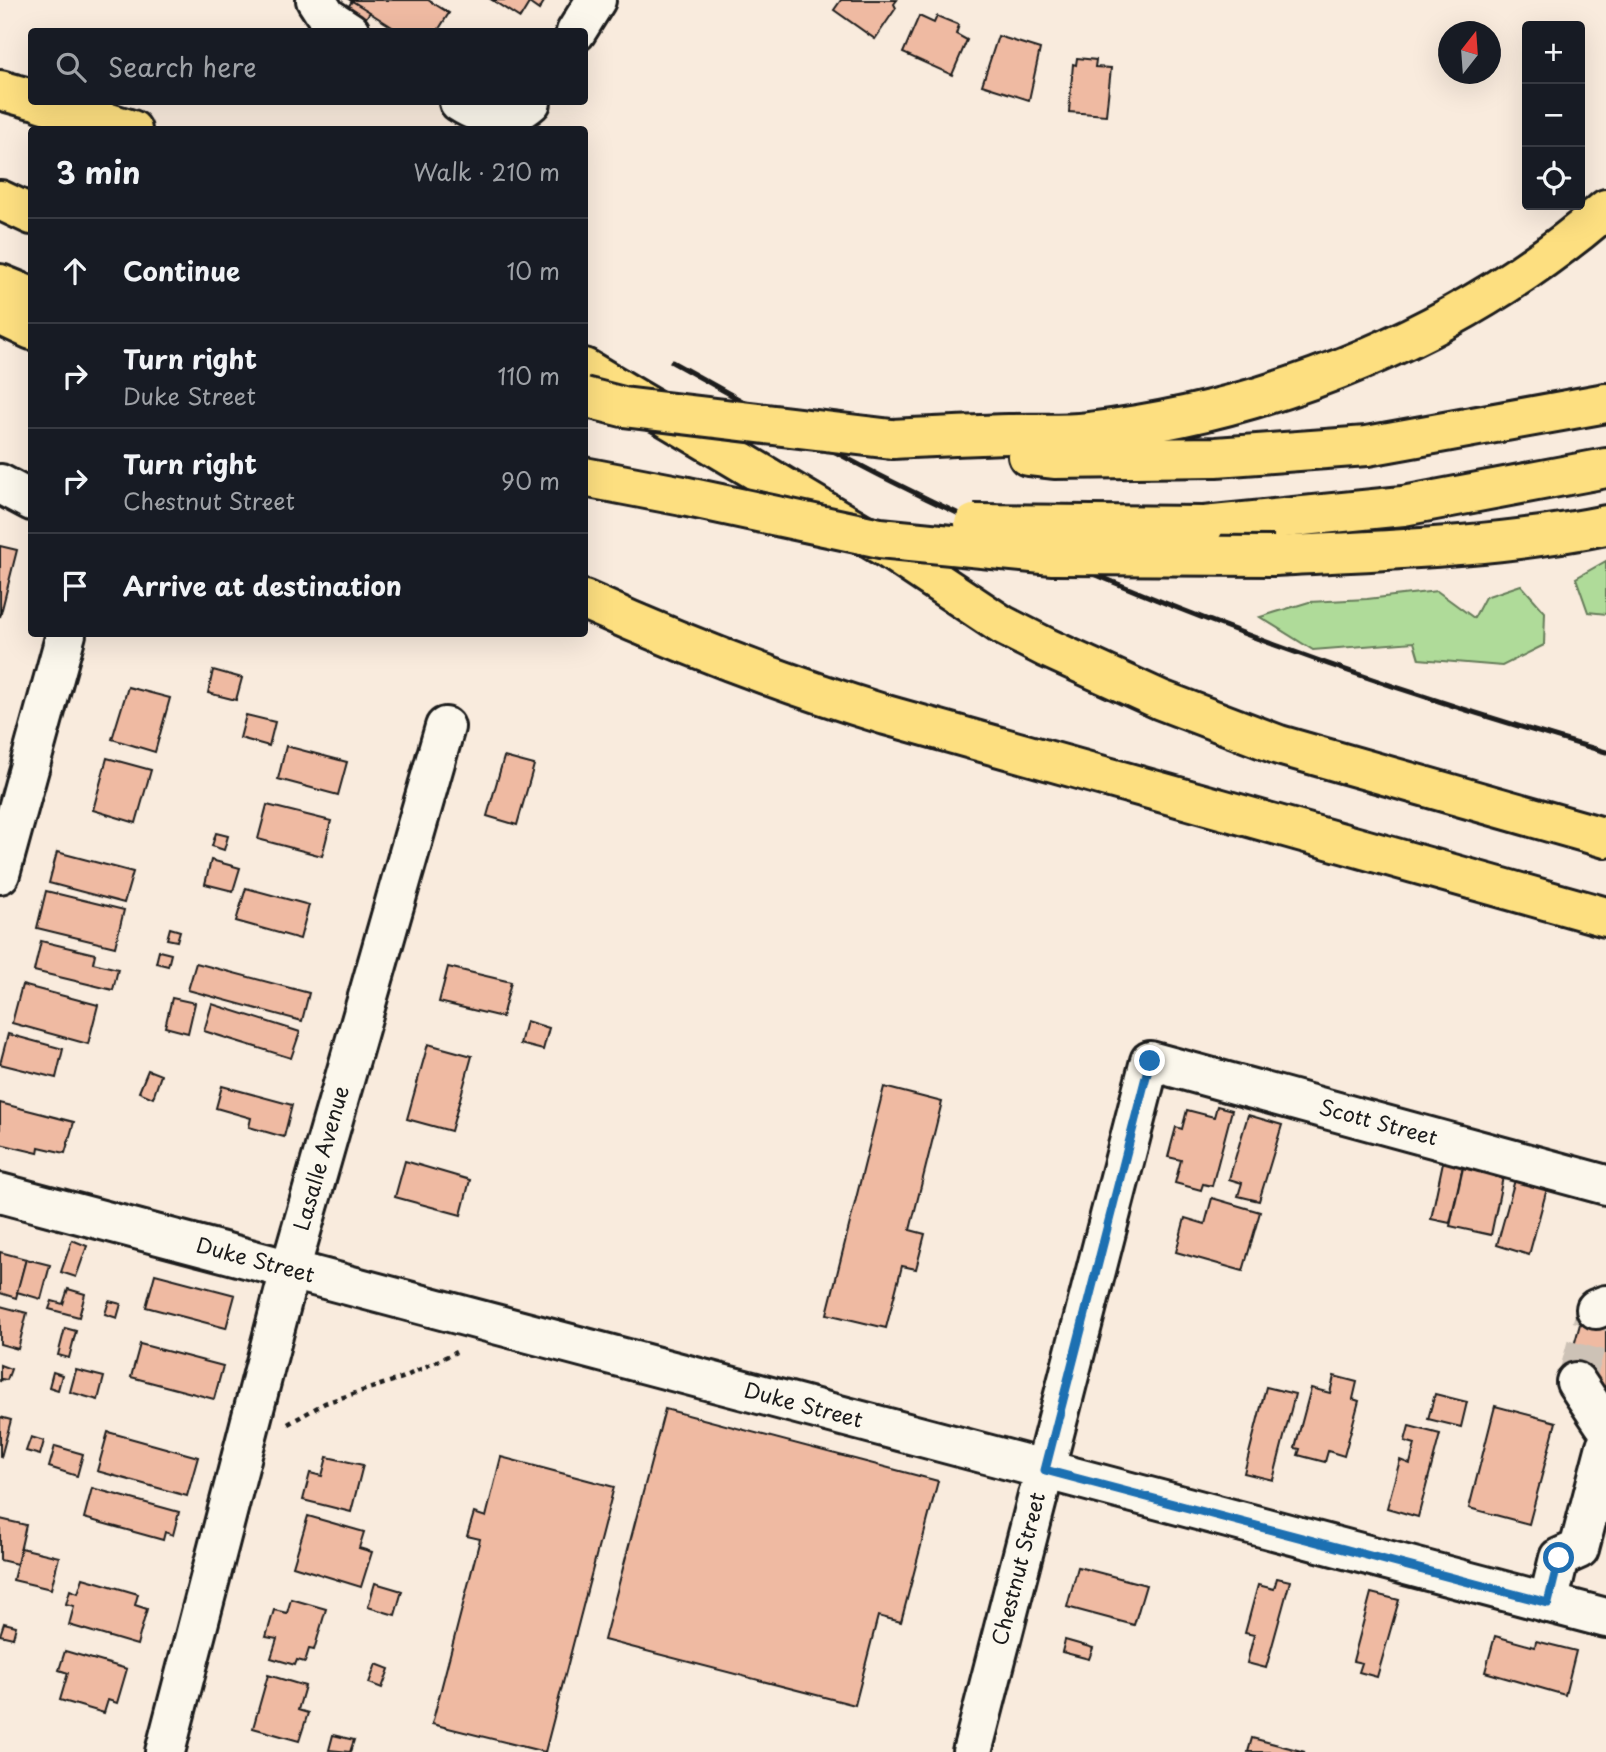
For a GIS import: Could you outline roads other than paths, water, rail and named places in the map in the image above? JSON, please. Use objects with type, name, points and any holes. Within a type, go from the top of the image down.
[{"type":"highway","points":[[0,90],[28,98]]},
{"type":"highway","points":[[51,105],[119,126]]},
{"type":"highway","points":[[0,200],[28,213]]},
{"type":"highway","points":[[892,439],[1086,432],[1172,418],[1256,397],[1337,369],[1416,335],[1505,285],[1561,247],[1606,209]]},
{"type":"highway","points":[[0,284],[28,295]]},
{"type":"highway","points":[[0,315],[28,328]]},
{"type":"highway","points":[[588,370],[888,549],[1002,625],[1058,653],[1161,700],[1279,745],[1606,838]]},
{"type":"highway","points":[[588,398],[623,407],[1054,459],[1216,457],[1367,446],[1606,403]]},
{"type":"highway","points":[[683,496],[970,524],[1204,526],[1404,506],[1606,468]]},
{"type":"highway","points":[[588,478],[893,539],[1053,555],[1274,556],[1385,550],[1533,536],[1606,525]]},
{"type":"highway","points":[[588,602],[680,644],[837,700],[1209,808],[1606,917]]},
{"type":"street","points":[[316,0],[327,17],[344,28]]},
{"type":"street","points":[[578,28],[596,0]]},
{"type":"street","points":[[464,105],[479,115],[499,117],[518,112],[527,105]]},
{"type":"street","points":[[0,484],[28,499]]},
{"type":"street","points":[[0,874],[65,637]]},
{"type":"street","name":"Lasalle Avenue","points":[[165,1752],[290,1270],[445,727]]},
{"type":"street","name":"Scott Street","points":[[1150,1061],[1606,1185]]},
{"type":"street","name":"Chestnut Street","points":[[972,1752],[1150,1061]]},
{"type":"street","name":"Duke Street","points":[[0,1193],[1606,1618]]},
{"type":"street","points":[[1548,1603],[1559,1558],[1579,1549],[1600,1416]]},
{"type":"tunnel","points":[[1576,1382],[1596,1309]]},
{"type":"railway","points":[[672,362],[891,481],[1064,562],[1332,666],[1606,752]]}]
